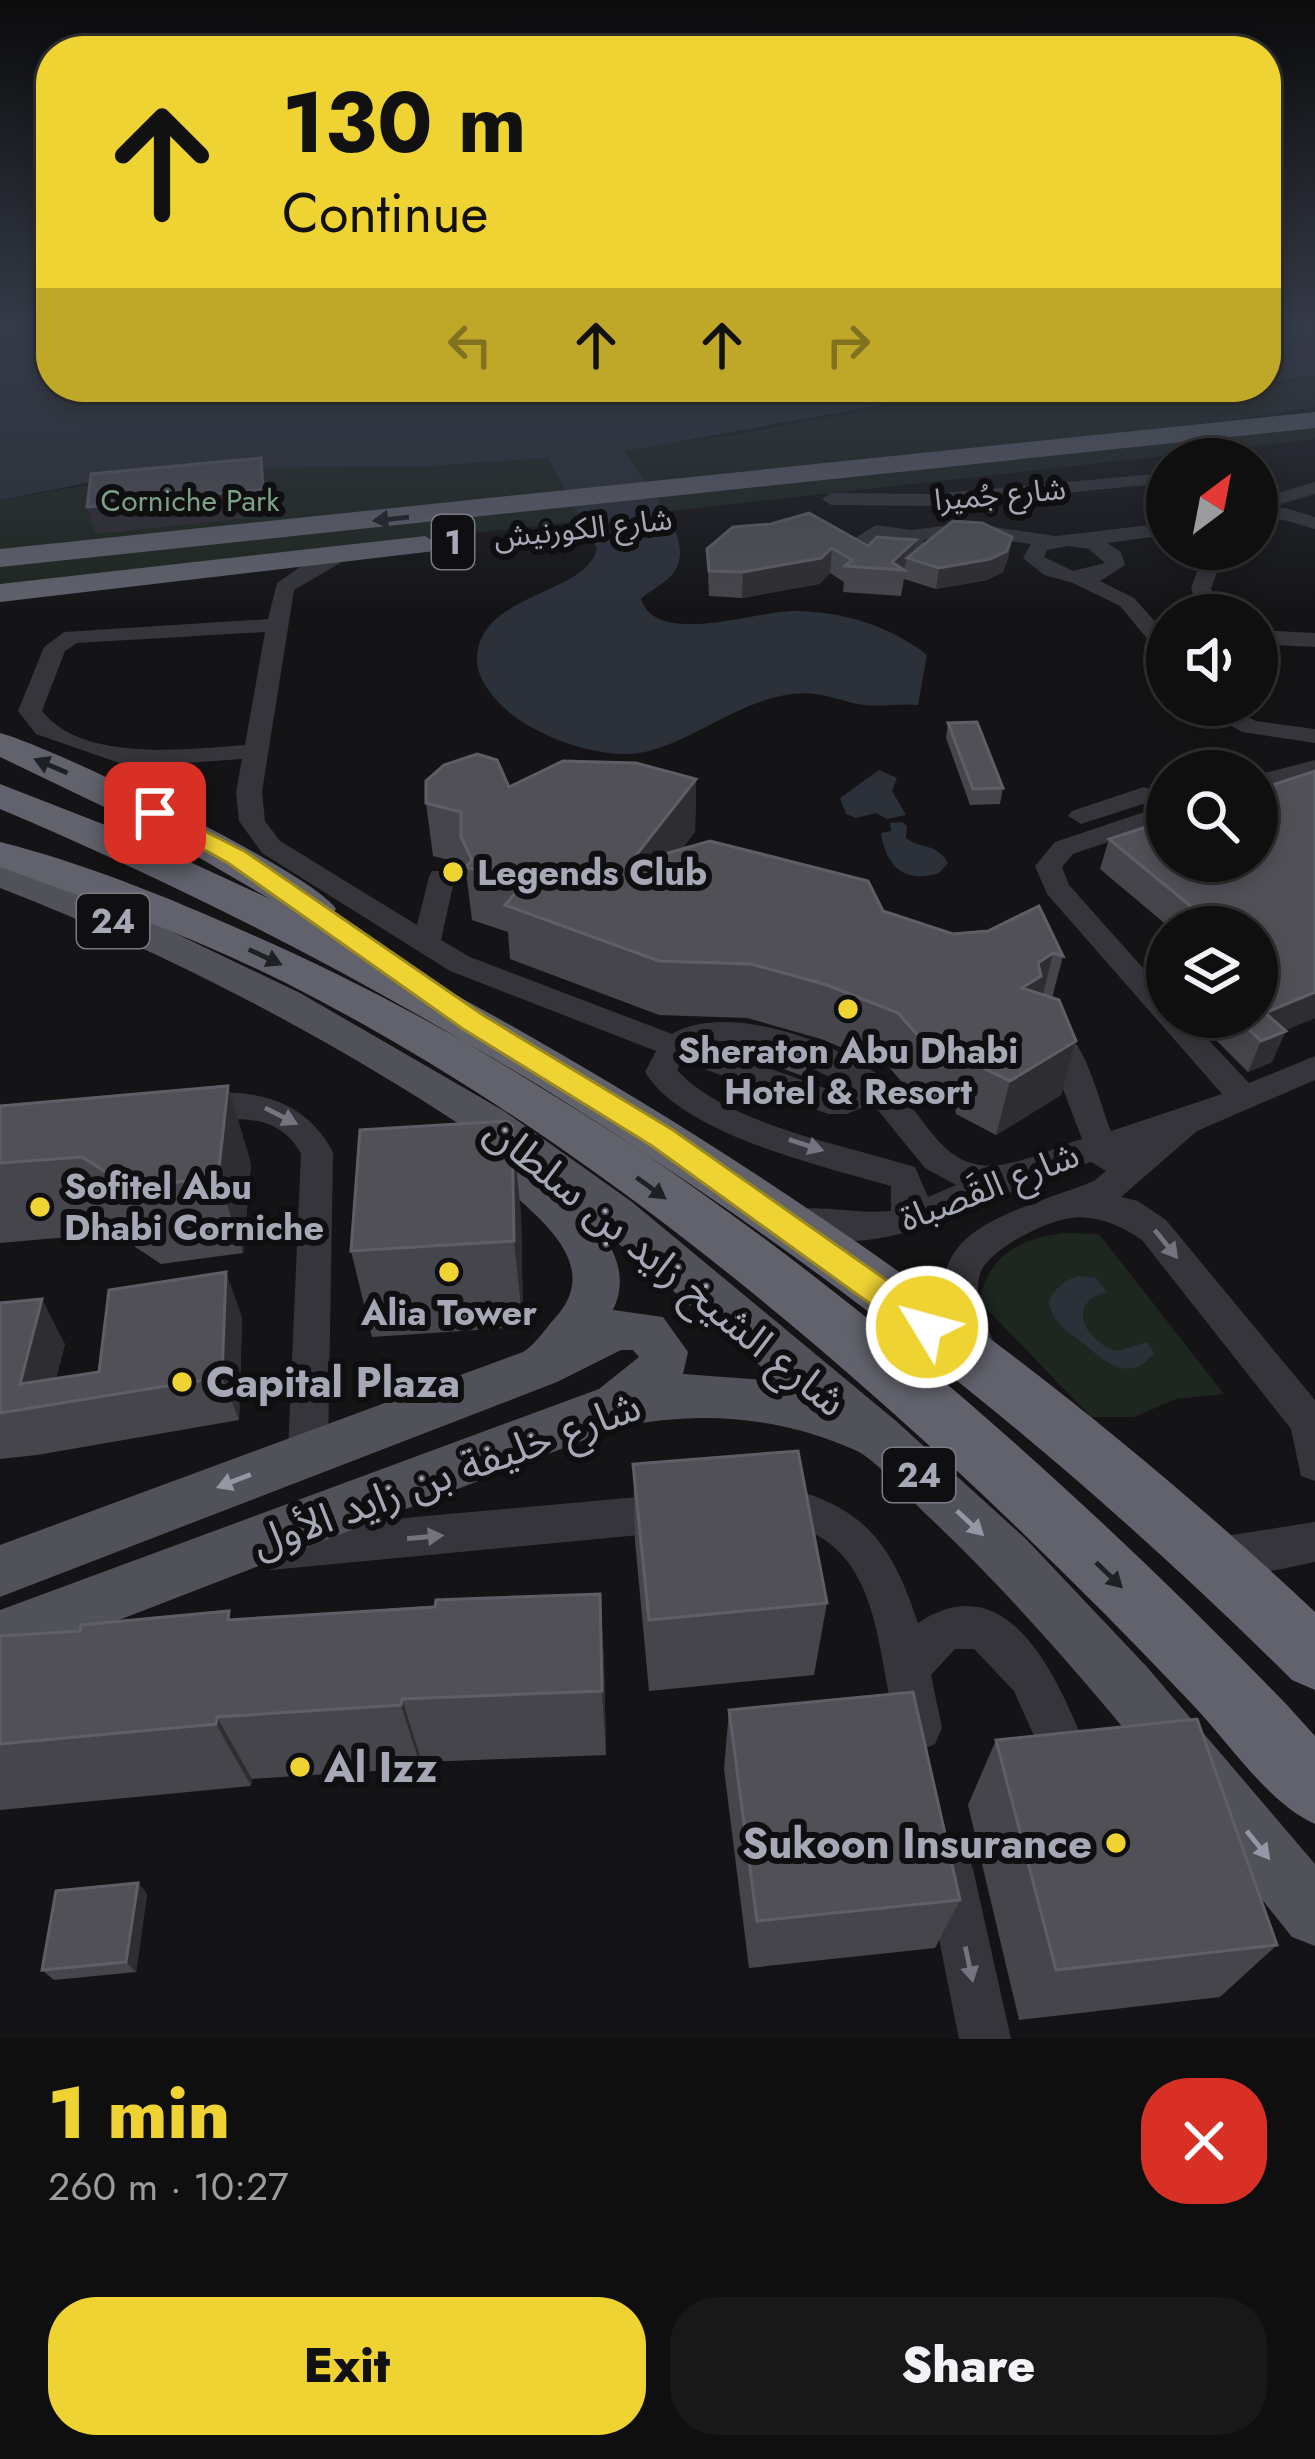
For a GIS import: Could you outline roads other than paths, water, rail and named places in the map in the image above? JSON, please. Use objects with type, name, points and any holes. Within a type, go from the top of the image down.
[{"type":"highway","name":"شارع الكورنيش","points":[[0,558],[1304,421]]},
{"type":"highway","points":[[1278,451],[1315,447]]},
{"type":"highway","points":[[769,506],[1146,465]]},
{"type":"highway","name":"شارع الكورنيش","points":[[0,592],[449,542]]},
{"type":"highway","points":[[0,612],[130,579]]},
{"type":"highway","points":[[0,744],[155,813],[237,858],[473,1022]]},
{"type":"highway","name":"شارع الشيخ زايد بن سلطان","points":[[0,796],[266,912],[473,1022],[663,1138],[784,1220],[996,1378],[1096,1459],[1315,1657]]},
{"type":"highway","points":[[0,854],[50,868],[211,931],[326,986],[445,1050],[650,1186],[870,1357],[1027,1496],[1159,1624],[1315,1789]]},
{"type":"main road","name":"شارع الشيخ زايد بن سلطان","points":[[0,876],[128,927],[263,990],[459,1102],[642,1237],[896,1453],[1006,1557],[1150,1713],[1315,1914]]},
{"type":"main road","name":"شارع خليفة بن زايد الأول","points":[[0,1571],[541,1367],[593,1303],[599,1276],[596,1261],[574,1226],[491,1154],[459,1102]]},
{"type":"main road","points":[[541,1367],[624,1327],[646,1331],[660,1343],[664,1360],[654,1380],[578,1419]]},
{"type":"main road","name":"شارع خليفة بن زايد الأول","points":[[0,1638],[578,1419],[649,1398],[741,1396],[830,1417],[896,1453]]},
{"type":"street","name":"شارع جُميرا","points":[[832,499],[932,500],[1146,480]]},
{"type":"street","points":[[1278,499],[1315,488]]},
{"type":"street","points":[[1278,514],[1315,524]]},
{"type":"street","points":[[834,537],[866,534],[862,540],[866,547],[891,554],[913,548],[910,536],[945,529],[1010,534],[1045,543],[1080,541],[1112,561],[1146,598]]},
{"type":"street","name":"شارع جُميرا","points":[[1080,541],[1146,533]]},
{"type":"street","points":[[1045,543],[1033,554],[1039,565],[1126,602],[1146,624]]},
{"type":"street","points":[[1072,576],[1097,576],[1112,561],[1146,549]]},
{"type":"street","points":[[341,556],[313,567],[284,587],[249,807],[252,821],[271,847],[426,945],[522,991],[676,1044]]},
{"type":"street","points":[[232,567],[257,572],[284,587]]},
{"type":"street","points":[[257,751],[130,760],[44,729],[30,711],[55,646],[72,637],[278,625]]},
{"type":"street","points":[[1278,638],[1315,640]]},
{"type":"street","points":[[1278,713],[1315,721]]},
{"type":"street","points":[[1248,726],[1315,736]]},
{"type":"street","points":[[1278,777],[1315,767]]},
{"type":"street","points":[[1082,816],[1146,796]]},
{"type":"street","points":[[1146,816],[1064,848],[1048,866],[1057,888],[1146,991]]},
{"type":"street","points":[[426,945],[442,877]]},
{"type":"street","points":[[1042,1021],[1064,1051],[1103,1144],[1106,1165],[1062,1206]]},
{"type":"street","points":[[902,1223],[913,1203],[917,1165],[875,1088],[831,1064],[736,1029],[703,1031],[676,1044],[661,1072],[675,1090],[748,1126],[917,1165],[972,1178],[1002,1180]]},
{"type":"street","points":[[1188,1038],[1244,1098]]},
{"type":"street","name":"شارع القَصباة","points":[[784,1220],[831,1228],[902,1223],[1103,1144],[1192,1120],[1315,1067]]},
{"type":"street","points":[[160,1109],[255,1104],[295,1121],[317,1152],[308,1452]]},
{"type":"street","name":"شارع القَصباة","points":[[996,1378],[957,1304],[962,1266],[988,1237],[1106,1190],[1192,1120]]},
{"type":"street","points":[[1062,1206],[1112,1207],[1154,1230],[1313,1439]]},
{"type":"street","points":[[225,1554],[790,1504],[817,1514],[864,1550],[881,1574],[892,1603],[927,1766]]},
{"type":"street","points":[[1202,1554],[1267,1552],[1315,1542]]},
{"type":"street","points":[[907,1674],[920,1648],[940,1629],[965,1624],[994,1636],[1022,1665],[1068,1760]]},
{"type":"street","points":[[941,1834],[985,2039]]},
{"type":"place","name":"Legends Club","points":[[453,872]]},
{"type":"place","name":"Sheraton Abu Dhabi Hotel & Resort","points":[[848,1009]]},
{"type":"place","name":"Sofitel Abu Dhabi Corniche","points":[[40,1207]]},
{"type":"place","name":"Alia Tower","points":[[449,1272]]},
{"type":"place","name":"Capital Plaza","points":[[182,1382]]},
{"type":"place","name":"Al Izz","points":[[300,1767]]},
{"type":"place","name":"Sukoon Insurance","points":[[1116,1843]]},
{"type":"park label","name":"Corniche Park","points":[[190,500]]}]
